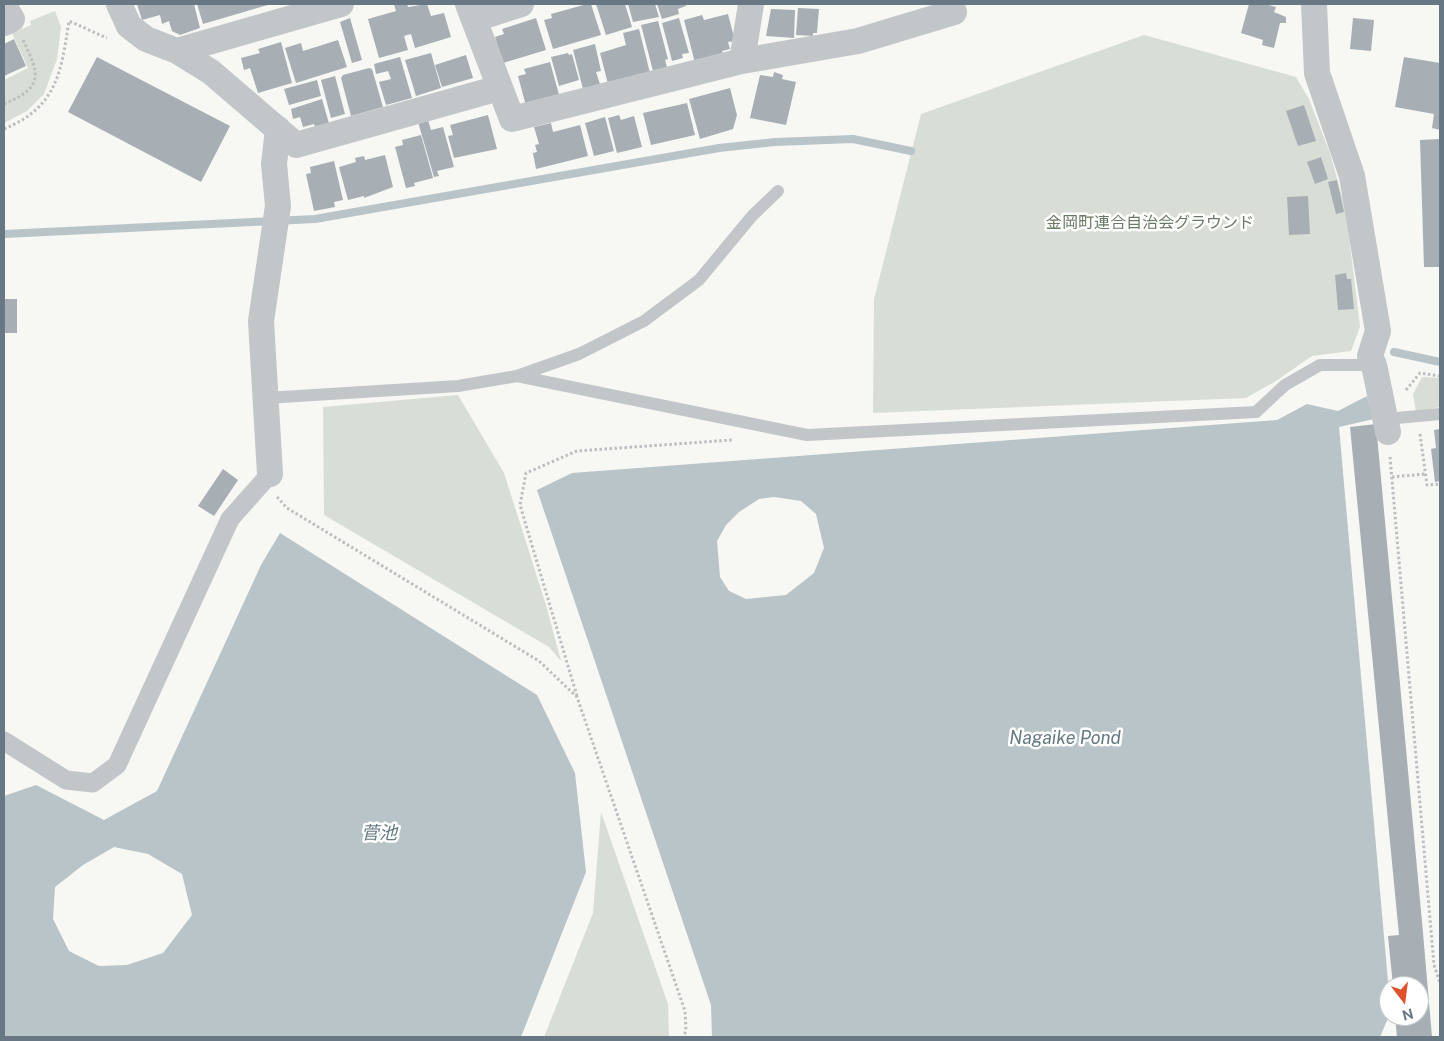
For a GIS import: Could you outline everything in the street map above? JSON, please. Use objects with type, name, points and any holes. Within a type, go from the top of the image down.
[{"type":"street","points":[[177,52],[341,4]]},
{"type":"street","points":[[521,4],[471,11],[512,119],[742,60],[858,41],[954,12]]},
{"type":"street","points":[[742,60],[751,4]]},
{"type":"street","points":[[1314,4],[1317,73],[1352,176],[1378,331],[1370,356],[1374,365],[1387,426]]},
{"type":"street","points":[[124,15],[146,39],[177,52],[211,72],[296,145],[499,88]]},
{"type":"street","points":[[4,741],[66,780],[93,783],[117,765],[230,519],[266,478],[266,398],[261,321],[278,206],[274,164],[278,129]]},
{"type":"lane","points":[[266,398],[458,386],[517,376],[579,354],[644,321],[699,280],[752,216],[778,191]]},
{"type":"lane","points":[[517,376],[807,435],[1256,412],[1286,385],[1320,365],[1374,365]]},
{"type":"lane","points":[[1387,426],[1440,414]]},
{"type":"path","points":[[4,129],[20,122],[36,110],[50,94],[62,62],[68,21],[112,40],[124,15]]},
{"type":"path","points":[[4,104],[25,95],[35,83],[35,64],[6,16]]},
{"type":"path","points":[[1420,373],[1440,376]]},
{"type":"path","points":[[1387,426],[1434,965],[1440,983]]},
{"type":"path","points":[[1420,435],[1427,485],[1440,484]]},
{"type":"path","points":[[683,1037],[686,1032],[685,1011],[577,697],[520,505],[526,473],[578,451],[740,440]]},
{"type":"path","points":[[1392,477],[1425,474]]},
{"type":"path","points":[[266,478],[287,508],[539,661],[577,697]]},
{"type":"green space","points":[[55,11],[61,27],[57,59],[44,94],[27,111],[4,123],[4,80],[28,68],[12,33],[31,25],[30,21]]},
{"type":"green space","name":"金岡町連合自治会グラウンド","points":[[1144,35],[1296,77],[1309,99],[1330,153],[1346,211],[1360,327],[1351,351],[1312,356],[1276,381],[1246,398],[873,413],[874,299],[921,114]]},
{"type":"green space","points":[[1422,377],[1440,378],[1440,407],[1416,412],[1413,394]]},
{"type":"green space","points":[[458,395],[504,473],[546,605],[561,661],[549,647],[324,515],[323,407]]},
{"type":"green space","points":[[601,812],[668,1004],[669,1037],[544,1037],[593,913]]},
{"type":"water","name":"Nagaike Pond","points":[[1367,396],[1374,419],[1339,427],[1387,976],[1379,976],[1379,1026],[1385,1026],[1380,1037],[712,1037],[711,1005],[537,490],[572,473],[1277,420],[1307,404],[1338,411]],"holes":[[[774,497],[801,501],[816,514],[824,548],[814,573],[786,595],[746,599],[729,591],[720,577],[717,541],[726,525],[739,512],[759,499]]]},
{"type":"water","name":"菅池","points":[[280,533],[537,695],[575,773],[586,872],[521,1037],[4,1037],[4,796],[36,785],[104,820],[157,791],[261,565]],"holes":[[[114,847],[148,854],[182,874],[192,915],[163,953],[127,965],[99,966],[69,951],[53,919],[55,887],[83,865]]]},
{"type":"building","points":[[137,4],[194,4],[200,28],[180,35],[172,31],[169,21],[162,24],[160,15],[142,20]]},
{"type":"building","points":[[197,4],[271,4],[203,24]]},
{"type":"building","points":[[394,4],[407,4],[408,7],[427,4],[431,16],[444,13],[451,37],[415,48],[411,34],[404,36],[408,50],[379,58],[368,19],[396,11]]},
{"type":"building","points":[[591,4],[601,35],[553,49],[544,20],[552,18],[551,14]]},
{"type":"building","points":[[596,4],[625,4],[632,27],[606,35]]},
{"type":"building","points":[[628,4],[655,4],[659,17],[633,22]]},
{"type":"building","points":[[657,4],[685,4],[686,6],[678,9],[679,14],[662,19]]},
{"type":"building","points":[[1249,4],[1265,4],[1276,7],[1274,12],[1286,17],[1286,23],[1280,23],[1274,48],[1262,45],[1263,40],[1241,33]]},
{"type":"building","points":[[798,8],[819,9],[817,33],[813,33],[813,36],[796,35]]},
{"type":"building","points":[[771,9],[795,10],[794,38],[766,36]]},
{"type":"building","points":[[728,14],[735,41],[728,42],[730,49],[722,51],[723,55],[695,63],[684,20],[702,15],[704,20]]},
{"type":"building","points":[[350,18],[362,60],[352,63],[340,22]]},
{"type":"building","points":[[536,18],[546,50],[503,63],[495,37],[504,34],[502,29]]},
{"type":"building","points":[[679,18],[689,53],[682,54],[683,58],[672,61],[662,23]]},
{"type":"building","points":[[1353,18],[1374,20],[1371,51],[1350,49]]},
{"type":"building","points":[[658,21],[668,59],[665,60],[667,67],[653,71],[641,25]]},
{"type":"building","points":[[639,29],[650,73],[608,84],[600,53],[626,45],[623,33]]},
{"type":"building","points":[[14,39],[26,66],[4,76],[4,44]]},
{"type":"building","points":[[338,40],[347,67],[296,83],[285,48],[301,43],[303,51]]},
{"type":"building","points":[[281,42],[292,83],[258,93],[250,68],[244,70],[241,58],[260,53],[258,49]]},
{"type":"building","points":[[595,44],[601,71],[596,72],[600,84],[583,89],[573,50]]},
{"type":"building","points":[[431,53],[441,88],[416,96],[405,60]]},
{"type":"building","points":[[568,53],[569,55],[572,54],[579,80],[559,86],[551,57]]},
{"type":"building","points":[[466,55],[473,78],[442,87],[435,65]]},
{"type":"building","points":[[97,57],[230,126],[201,182],[68,112]]},
{"type":"building","points":[[400,57],[412,98],[386,105],[379,82],[391,79],[388,71],[376,74],[374,64]]},
{"type":"building","points":[[1404,57],[1440,63],[1440,130],[1432,128],[1434,114],[1395,107]]},
{"type":"building","points":[[550,62],[560,98],[526,106],[518,76],[526,74],[524,69]]},
{"type":"building","points":[[369,68],[372,69],[383,107],[351,116],[341,78],[343,75]]},
{"type":"building","points":[[774,72],[783,75],[782,79],[796,82],[786,125],[750,118],[760,75],[773,77]]},
{"type":"building","points":[[335,76],[345,114],[331,118],[321,80]]},
{"type":"building","points":[[317,80],[321,96],[289,105],[284,89]]},
{"type":"building","points":[[730,88],[737,115],[733,129],[700,139],[689,99]]},
{"type":"building","points":[[322,99],[330,127],[316,130],[314,124],[303,127],[300,117],[293,119],[291,109]]},
{"type":"building","points":[[687,103],[695,135],[651,145],[643,113]]},
{"type":"building","points":[[1304,105],[1316,141],[1298,146],[1286,111]]},
{"type":"building","points":[[488,115],[497,149],[454,158],[448,136],[453,135],[450,125]]},
{"type":"building","points":[[619,115],[621,120],[634,116],[642,147],[617,153],[608,118]]},
{"type":"building","points":[[605,117],[614,151],[594,156],[585,123]]},
{"type":"building","points":[[428,120],[431,130],[443,127],[454,167],[437,171],[439,176],[434,177],[418,122]]},
{"type":"building","points":[[551,123],[553,132],[580,125],[588,156],[536,169],[533,153],[537,152],[535,145],[539,144],[534,127]]},
{"type":"building","points":[[421,135],[433,178],[414,183],[415,186],[406,188],[395,147],[403,145],[402,140]]},
{"type":"building","points":[[1440,139],[1440,267],[1424,267],[1420,140]]},
{"type":"building","points":[[385,155],[393,187],[364,198],[364,196],[348,200],[339,167],[356,162],[355,158],[364,156],[365,160]]},
{"type":"building","points":[[1321,157],[1328,179],[1315,184],[1307,162]]},
{"type":"building","points":[[334,161],[343,200],[334,202],[335,207],[314,211],[306,174],[311,173],[310,167]]},
{"type":"building","points":[[1337,180],[1344,212],[1336,214],[1328,182]]},
{"type":"building","points":[[1308,196],[1310,234],[1289,235],[1287,197]]},
{"type":"building","points":[[1346,273],[1347,279],[1351,279],[1354,309],[1338,310],[1335,275]]},
{"type":"building","points":[[4,299],[17,299],[17,333],[4,333]]},
{"type":"building","points":[[1376,424],[1427,976],[1392,976],[1388,936],[1399,935],[1350,427]]},
{"type":"building","points":[[1440,429],[1440,481],[1435,482],[1431,449],[1436,448],[1434,430]]},
{"type":"building","points":[[223,469],[238,480],[214,516],[198,506]]},
{"type":"building","points":[[1429,1002],[1432,1037],[1397,1037],[1396,1026],[1429,1026]]},
{"type":"waterway","points":[[4,234],[315,219],[719,148],[775,142],[853,139],[911,151]]},
{"type":"waterway","points":[[1394,352],[1440,362]]}]
